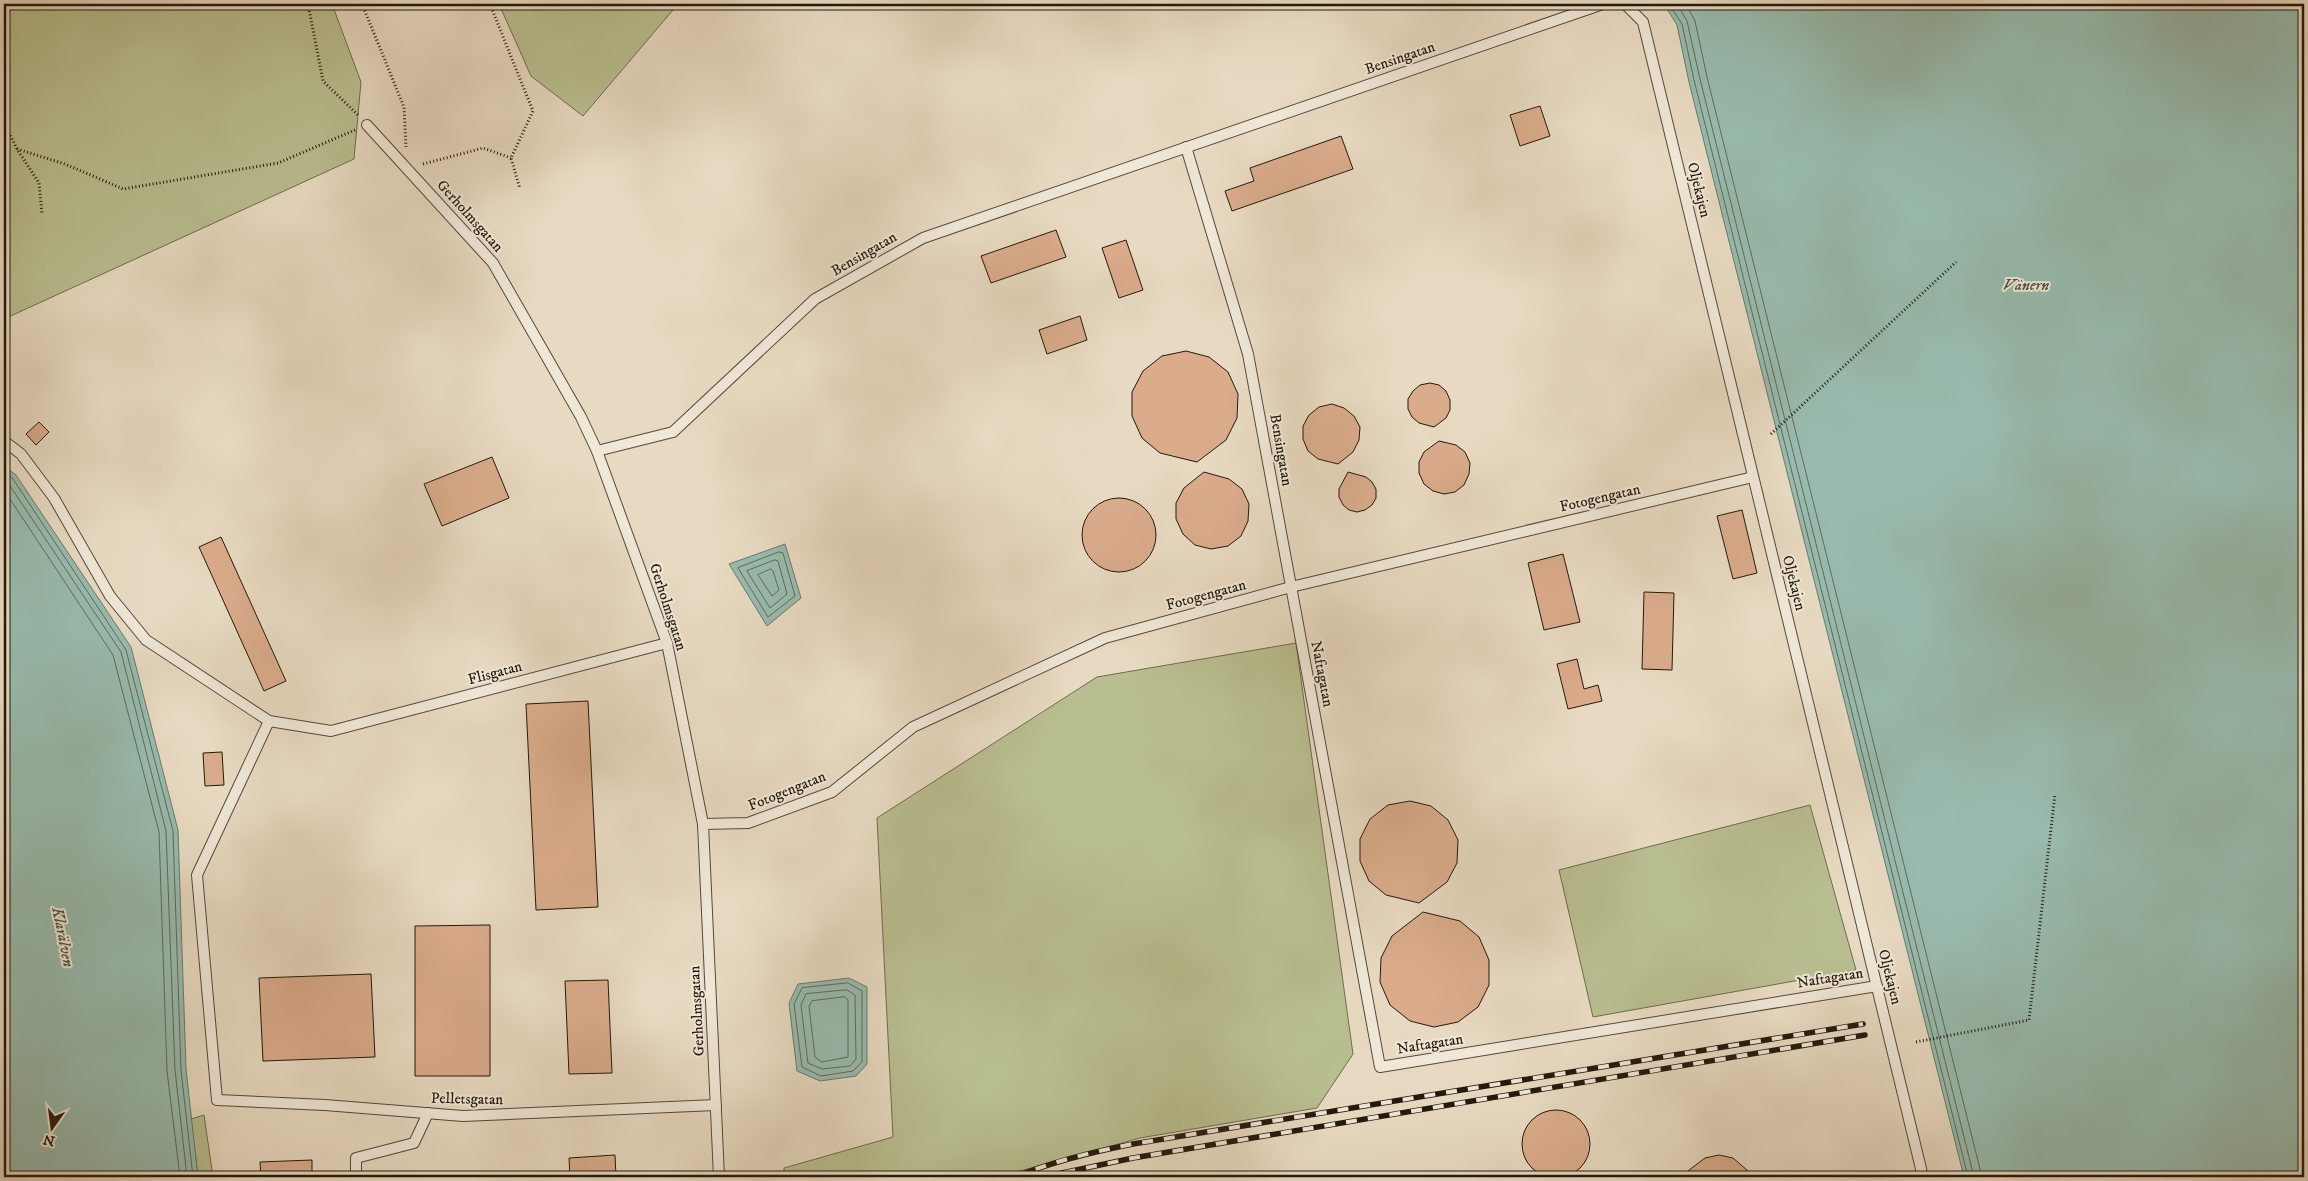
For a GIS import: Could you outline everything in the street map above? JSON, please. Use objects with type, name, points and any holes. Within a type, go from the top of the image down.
[{"type":"lane","name":"Bensingatan","points":[[598,451],[673,432],[816,299],[923,238],[1603,4],[1625,4]]},
{"type":"lane","name":"Oljekajen","points":[[1625,4],[1643,22],[1923,1177]]},
{"type":"lane","name":"Gerholmsgatan","points":[[368,125],[493,262],[582,417],[598,451],[667,643],[703,824],[719,1177]]},
{"type":"lane","name":"Bensingatan","points":[[1186,147],[1248,354],[1291,587]]},
{"type":"lane","points":[[4,441],[21,454],[54,498],[110,596],[146,640],[268,721]]},
{"type":"lane","name":"Fotogengatan","points":[[703,824],[748,823],[832,792],[913,727],[1105,638],[1291,587],[1753,477]]},
{"type":"lane","name":"Naftagatan","points":[[1291,587],[1380,1067],[1877,986]]},
{"type":"lane","name":"Flisgatan","points":[[268,721],[330,731],[667,643]]},
{"type":"lane","name":"Pelletsgatan","points":[[268,721],[198,875],[217,1100],[463,1116],[716,1105]]},
{"type":"lane","points":[[356,1177],[356,1158],[414,1143],[428,1113]]},
{"type":"path","points":[[17,149],[65,164],[123,189],[278,162],[368,125],[323,82],[308,4]]},
{"type":"path","points":[[362,4],[404,107],[407,169],[483,148],[511,158]]},
{"type":"path","points":[[490,4],[533,111],[511,158],[520,189]]},
{"type":"path","points":[[4,123],[17,149],[39,183],[42,214]]},
{"type":"path","points":[[1771,434],[1956,262]]},
{"type":"path","points":[[1916,1042],[2029,1020],[2055,794]]},
{"type":"green space","points":[[4,4],[332,4],[361,82],[354,159],[4,319]]},
{"type":"green space","points":[[499,4],[678,4],[583,116],[531,76]]},
{"type":"green space","points":[[1296,643],[1353,1054],[1317,1108],[1140,1138],[998,1177],[784,1177],[784,1168],[893,1137],[877,818],[1097,677]]},
{"type":"green space","points":[[1810,805],[1856,970],[1593,1017],[1559,870]]},
{"type":"green space","points":[[204,1115],[213,1177],[198,1177],[191,1119]]},
{"type":"water","name":"Vänern","points":[[1664,4],[2304,4],[2304,1177],[1964,1177],[1689,82],[1677,25]]},
{"type":"water","name":"Klarälven","points":[[4,466],[16,475],[131,647],[178,830],[186,1069],[198,1177],[4,1177]]},
{"type":"water","points":[[785,544],[801,598],[767,626],[729,564]]},
{"type":"water","points":[[849,978],[867,987],[867,1064],[856,1076],[820,1081],[797,1071],[789,1003],[798,984]]},
{"type":"building","points":[[1540,106],[1550,136],[1520,146],[1510,115]]},
{"type":"building","points":[[1341,136],[1353,169],[1232,211],[1225,191],[1254,181],[1250,168]]},
{"type":"building","points":[[1056,230],[1066,257],[991,283],[981,256]]},
{"type":"building","points":[[1126,240],[1143,290],[1119,298],[1102,248]]},
{"type":"building","points":[[1080,316],[1087,340],[1047,354],[1039,330]]},
{"type":"building","points":[[1186,351],[1209,357],[1228,372],[1238,394],[1237,418],[1226,440],[1197,462],[1160,453],[1142,438],[1132,416],[1132,392],[1143,371],[1162,356]]},
{"type":"building","points":[[1430,383],[1439,385],[1446,391],[1450,400],[1450,410],[1446,418],[1434,427],[1419,423],[1412,417],[1408,409],[1408,399],[1413,391],[1420,385]]},
{"type":"building","points":[[1332,404],[1344,408],[1354,416],[1360,427],[1359,440],[1353,452],[1338,464],[1318,459],[1308,451],[1303,439],[1303,426],[1309,415],[1319,407]]},
{"type":"building","points":[[39,422],[49,432],[36,445],[26,434]]},
{"type":"building","points":[[1439,441],[1456,445],[1465,452],[1470,463],[1469,474],[1464,485],[1455,492],[1444,494],[1433,491],[1424,484],[1419,473],[1419,462],[1424,452]]},
{"type":"building","points":[[492,457],[509,498],[442,526],[424,484]]},
{"type":"building","points":[[1204,472],[1229,479],[1242,489],[1249,504],[1248,521],[1241,536],[1228,546],[1211,549],[1195,545],[1183,534],[1176,519],[1176,503],[1184,488]]},
{"type":"building","points":[[1348,472],[1366,477],[1376,489],[1376,498],[1372,505],[1365,510],[1357,512],[1349,510],[1343,505],[1339,497],[1339,489]]},
{"type":"building","points":[[1119,498],[1133,501],[1145,509],[1153,521],[1156,535],[1153,549],[1145,561],[1133,569],[1119,572],[1105,569],[1093,561],[1085,549],[1082,535],[1085,521],[1093,509],[1105,501]]},
{"type":"building","points":[[1742,510],[1757,573],[1733,579],[1717,516]]},
{"type":"building","points":[[221,537],[286,681],[264,691],[199,547]]},
{"type":"building","points":[[1563,554],[1580,622],[1544,630],[1528,563]]},
{"type":"building","points":[[1644,592],[1674,593],[1672,670],[1642,669]]},
{"type":"building","points":[[1577,659],[1584,689],[1598,685],[1602,701],[1568,709],[1557,664]]},
{"type":"building","points":[[588,701],[598,907],[536,910],[526,704]]},
{"type":"building","points":[[222,752],[224,785],[205,786],[203,753]]},
{"type":"building","points":[[1410,801],[1431,806],[1448,820],[1458,840],[1457,863],[1447,882],[1419,903],[1386,895],[1369,881],[1360,861],[1360,839],[1370,819],[1388,805]]},
{"type":"building","points":[[1423,912],[1460,921],[1479,937],[1489,960],[1489,985],[1478,1007],[1458,1022],[1434,1027],[1410,1021],[1390,1005],[1380,982],[1381,958],[1392,936]]},
{"type":"building","points":[[490,925],[490,1076],[415,1076],[415,926]]},
{"type":"building","points":[[371,974],[375,1057],[263,1061],[259,978]]},
{"type":"building","points":[[608,980],[612,1073],[569,1074],[565,981]]},
{"type":"building","points":[[1563,1110],[1575,1116],[1584,1125],[1590,1137],[1588,1157],[1580,1168],[1563,1178],[1549,1178],[1532,1168],[1524,1157],[1522,1137],[1532,1120],[1543,1112]]},
{"type":"building","points":[[615,1155],[616,1177],[570,1177],[569,1158]]},
{"type":"building","points":[[1719,1155],[1733,1158],[1755,1177],[1680,1177],[1705,1158]]},
{"type":"building","points":[[312,1160],[312,1177],[261,1177],[260,1162]]},
{"type":"railway","points":[[1015,1177],[1073,1157],[1133,1144],[1863,1024]]},
{"type":"railway","points":[[1043,1177],[1133,1158],[1865,1035]]}]
